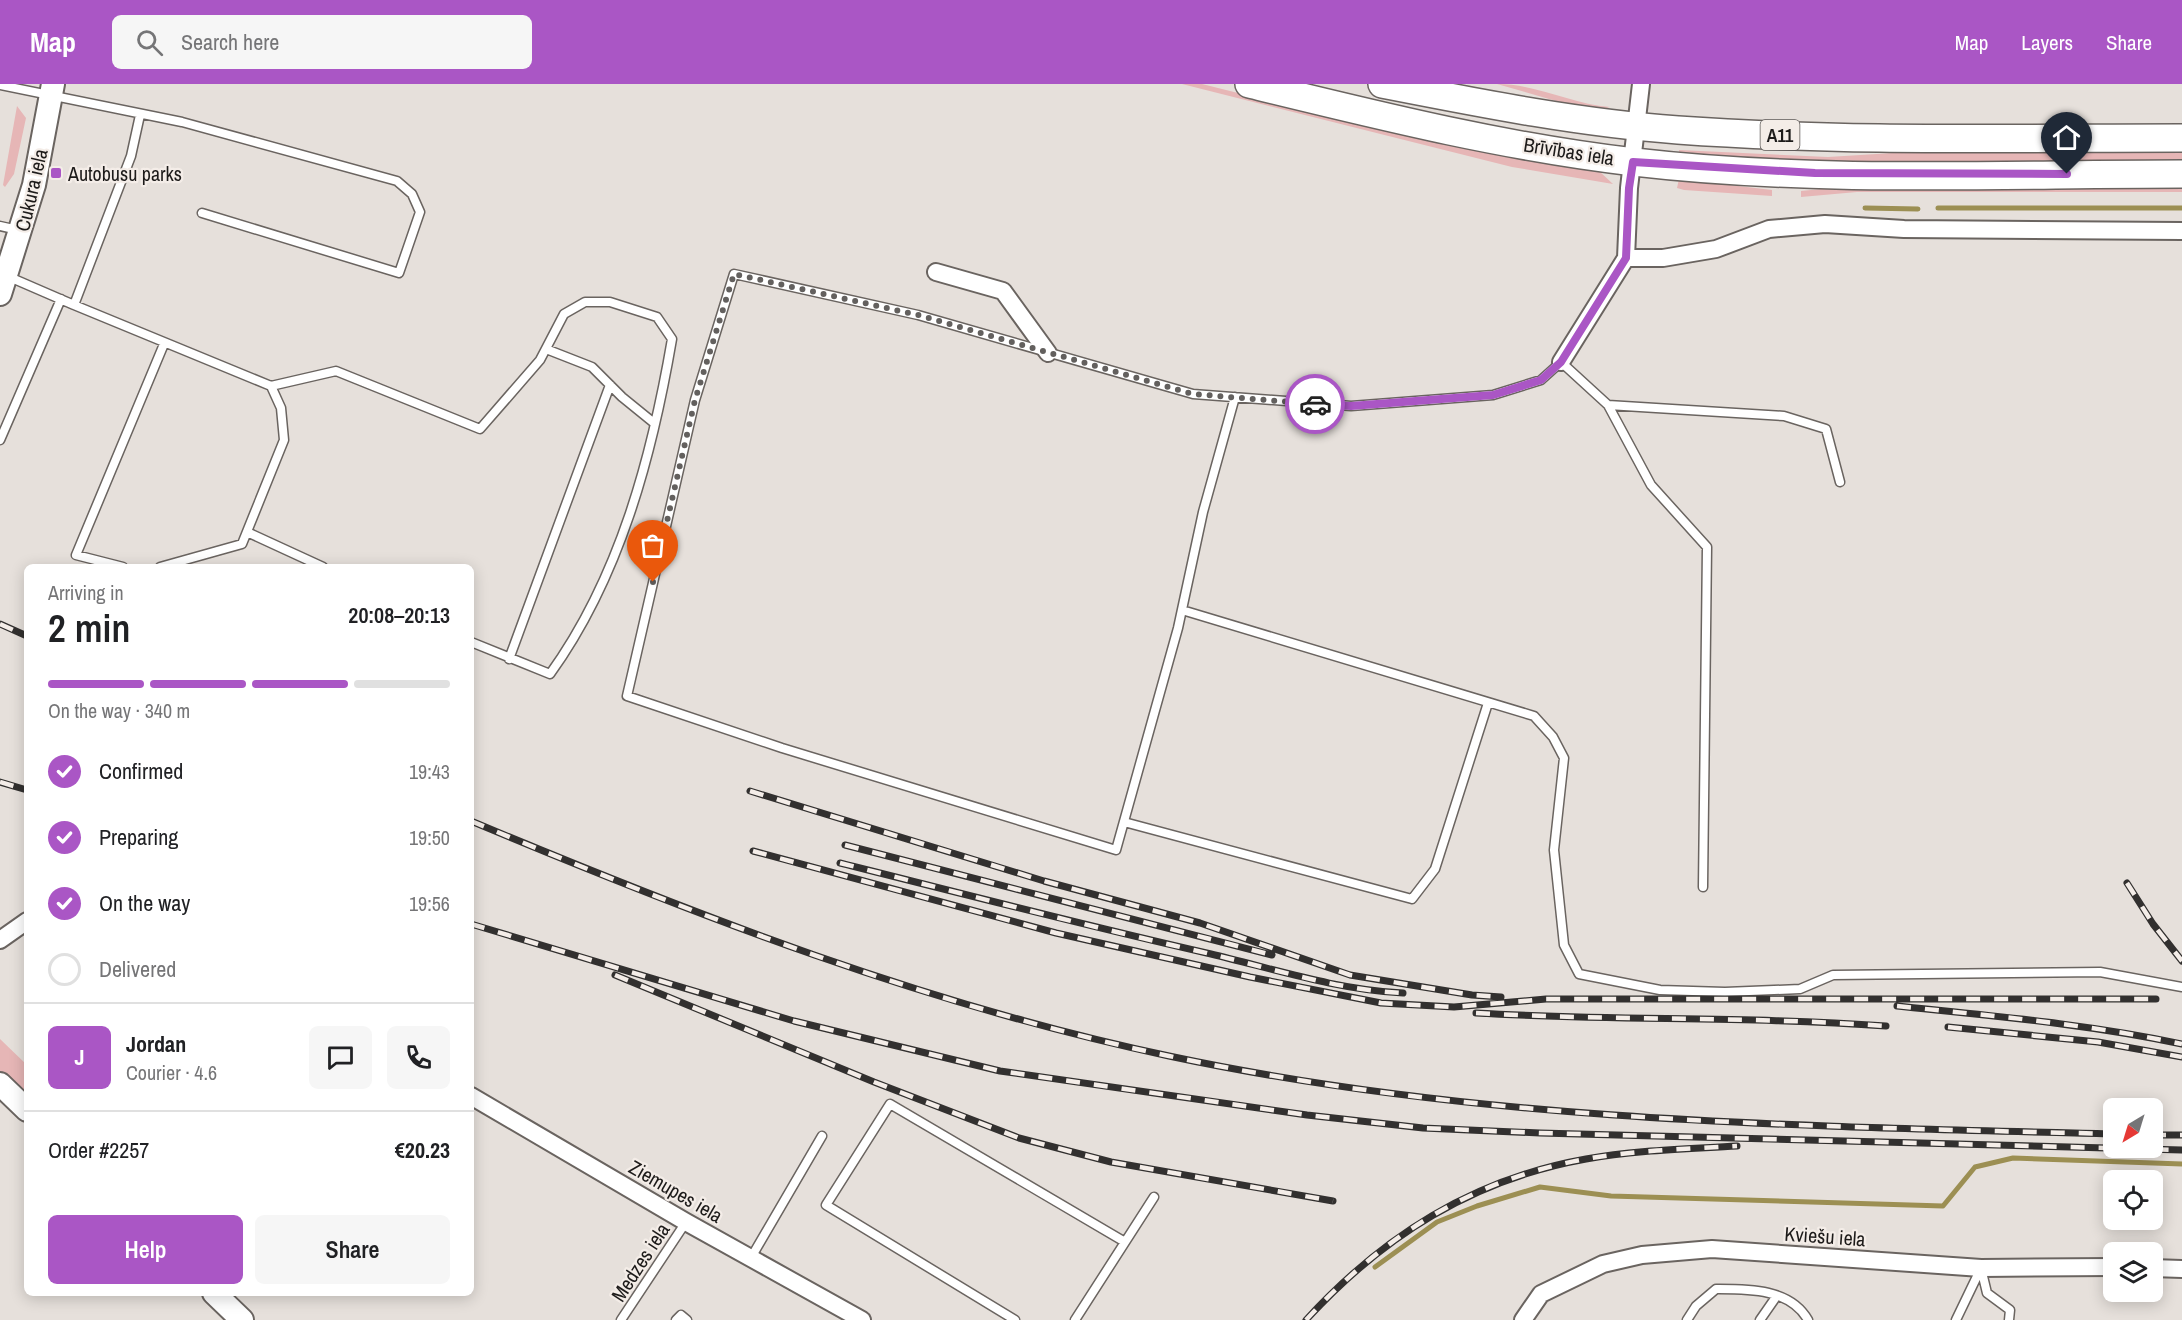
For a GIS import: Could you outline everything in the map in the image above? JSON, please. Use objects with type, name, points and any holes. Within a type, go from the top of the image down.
[{"type":"highway","name":"Brīvības iela","points":[[1249,84],[1402,122],[1633,162],[1815,173],[2182,174]]},
{"type":"highway","name":"Brīvības iela","points":[[1382,84],[1464,100],[1637,126],[1812,137],[2182,138]]},
{"type":"main road","name":"Cukura iela","points":[[3,285],[11,229],[34,185],[52,89]]},
{"type":"main road","points":[[0,1084],[24,1107]]},
{"type":"main road","points":[[221,1296],[242,1320]]},
{"type":"street","points":[[1561,362],[1626,258],[1629,188],[1641,84]]},
{"type":"street","points":[[1626,258],[1673,256],[1716,249],[1769,229],[1825,224],[1905,229],[2182,231]]},
{"type":"street","points":[[936,272],[1003,291],[1048,353]]},
{"type":"street","points":[[0,940],[24,923]]},
{"type":"street","name":"Ziemupes iela","points":[[474,1098],[686,1222],[752,1256],[862,1320]]},
{"type":"street","name":"Kviešu iela","points":[[1523,1320],[1541,1294],[1603,1264],[1642,1255],[1712,1249],[1981,1268],[2103,1267]]},
{"type":"street","points":[[2163,1268],[2182,1269]]},
{"type":"lane","points":[[0,85],[52,89],[87,101],[140,115],[182,122],[397,181],[412,194],[420,212],[399,273],[202,213]]},
{"type":"lane","points":[[74,305],[131,156],[140,115]]},
{"type":"lane","points":[[1235,397],[1203,512],[1182,610],[1116,850],[782,748],[627,696],[695,400],[734,274],[918,315],[1193,394],[1235,397],[1351,406],[1493,395],[1541,380],[1561,362],[1608,405],[1651,485],[1707,547],[1703,887]]},
{"type":"lane","points":[[3,285],[61,299],[164,344],[272,386],[336,371],[480,429],[540,360],[564,314],[585,302],[610,302],[657,317],[672,339],[636,497],[599,591],[550,674],[474,643]]},
{"type":"lane","points":[[0,440],[61,299]]},
{"type":"lane","points":[[111,564],[76,555],[164,344]]},
{"type":"lane","points":[[546,349],[592,367],[654,423]]},
{"type":"lane","points":[[509,659],[610,385]]},
{"type":"lane","points":[[171,564],[242,544],[284,440],[280,408],[272,386]]},
{"type":"lane","points":[[1608,405],[1784,416],[1826,429],[1840,482]]},
{"type":"lane","points":[[247,532],[316,564]]},
{"type":"lane","points":[[1182,610],[1534,716],[1553,737],[1564,758],[1554,850],[1564,945],[1579,974],[1660,990],[1725,992],[1800,989],[1833,975],[2100,972],[2182,987]]},
{"type":"lane","points":[[1124,822],[1412,899],[1435,869],[1488,703]]},
{"type":"lane","points":[[1015,1320],[826,1205],[890,1104],[1125,1242]]},
{"type":"lane","points":[[752,1256],[822,1136]]},
{"type":"lane","points":[[1075,1320],[1154,1197]]},
{"type":"lane","name":"Medzes iela","points":[[621,1320],[686,1222]]},
{"type":"lane","points":[[1956,1320],[1981,1268]]},
{"type":"lane","points":[[1981,1268],[1987,1293],[2010,1310],[2009,1320]]},
{"type":"lane","points":[[1687,1320],[1696,1306],[1716,1289],[1756,1289],[1789,1301],[1808,1320]]},
{"type":"lane","points":[[1760,1320],[1776,1297]]},
{"type":"lane","points":[[676,1320],[681,1315],[687,1320]]},
{"type":"shaded area","points":[[1182,84],[1202,84],[1346,120],[1598,170],[1613,184],[1512,167]]},
{"type":"shaded area","points":[[1497,84],[1526,87],[1610,107],[1594,112]]},
{"type":"shaded area","points":[[17,106],[26,118],[14,174],[5,187],[3,185]]},
{"type":"shaded area","points":[[2182,149],[2182,165],[1806,164],[1679,157],[1679,150],[1828,157],[1925,151]]},
{"type":"shaded area","points":[[1679,179],[1772,190],[1772,196],[1684,190],[1677,188]]},
{"type":"shaded area","points":[[2182,184],[2182,192],[1857,192],[1801,197],[1801,191],[1841,187]]},
{"type":"shaded area","points":[[0,1039],[24,1062],[24,1095],[0,1071]]},
{"type":"waterway","points":[[1865,208],[1918,209]]},
{"type":"waterway","points":[[1938,208],[2182,208]]},
{"type":"waterway","points":[[1375,1267],[1437,1222],[1477,1206],[1540,1187],[1611,1196],[1943,1206],[1975,1167],[2013,1158],[2182,1164]]},
{"type":"railway","points":[[0,624],[24,635]]},
{"type":"railway","points":[[0,782],[24,789]]},
{"type":"railway","points":[[750,791],[1044,881],[1200,923],[1350,975],[1472,995],[1501,997]]},
{"type":"railway","points":[[474,822],[642,891],[814,955],[990,1011],[1169,1056],[1286,1078],[1403,1095],[1521,1108],[1758,1123],[2103,1134]]},
{"type":"railway","points":[[845,845],[1272,955]]},
{"type":"railway","points":[[753,851],[1056,933],[1250,977],[1381,1003],[1454,1007],[1546,999],[2156,999]]},
{"type":"railway","points":[[840,863],[1306,978],[1354,988],[1403,993]]},
{"type":"railway","points":[[2127,883],[2153,924],[2182,961]]},
{"type":"railway","points":[[474,925],[794,1021],[1000,1071],[1307,1115],[1423,1128],[1540,1133],[2182,1150]]},
{"type":"railway","points":[[615,975],[874,1082],[1019,1138],[1111,1162],[1333,1201]]},
{"type":"railway","points":[[1897,1006],[2076,1026],[2182,1044]]},
{"type":"railway","points":[[1476,1013],[1886,1026]]},
{"type":"railway","points":[[1948,1027],[2098,1042],[2182,1057]]},
{"type":"railway","points":[[2163,1135],[2182,1135]]},
{"type":"railway","points":[[1306,1320],[1366,1262],[1399,1237],[1432,1216],[1505,1181],[1545,1168],[1605,1156],[1737,1146]]},
{"type":"way so far","points":[[653,582],[695,400],[734,274],[918,315],[1193,394],[1315,404]]},
{"type":"place","name":"Autobusu parks","points":[[56,173]]},
{"type":"route","points":[[1315,404],[1351,406],[1493,395],[1541,380],[1561,362],[1626,258],[1629,188],[1633,162],[1815,173],[2067,174]]}]
